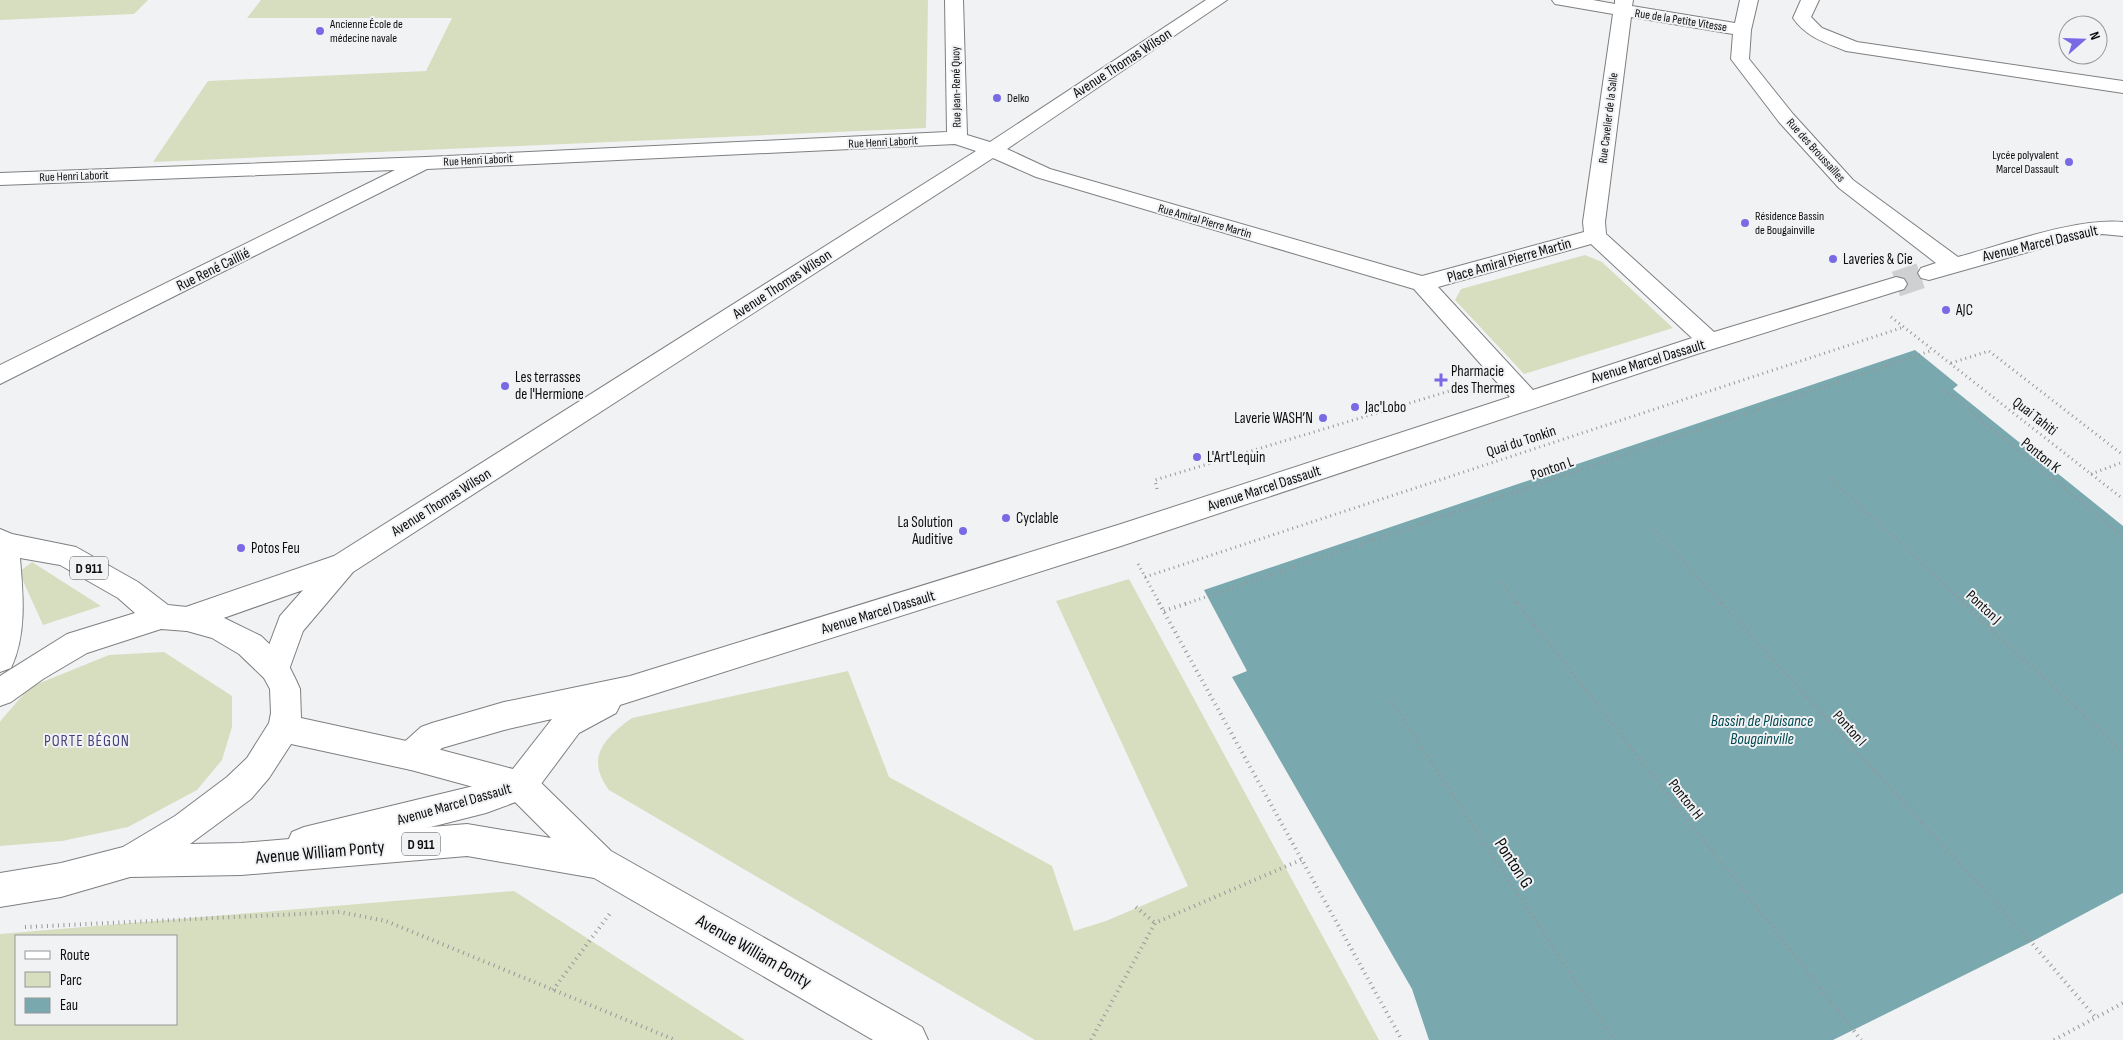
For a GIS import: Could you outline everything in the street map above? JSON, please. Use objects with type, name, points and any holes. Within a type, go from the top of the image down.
[{"type":"street","name":"Rue Jean-René Quoy","points":[[954,0],[957,138],[992,150]]},
{"type":"street","name":"Avenue Thomas Wilson","points":[[0,693],[32,670],[78,643],[174,618],[344,564],[992,150],[1218,0]]},
{"type":"street","name":"Rue de la Petite Vitesse","points":[[1561,0],[1623,5],[1742,30]]},
{"type":"street","name":"Rue des Broussailles","points":[[1749,0],[1742,30],[1740,59],[1786,118],[1846,184],[1953,265]]},
{"type":"street","points":[[1810,0],[1802,18],[1816,32],[1854,47],[2123,87]]},
{"type":"street","name":"Rue Cavelier de la Salle","points":[[1594,236],[1594,222],[1623,5]]},
{"type":"street","name":"Rue Henri Laborit","points":[[0,179],[426,163],[957,138]]},
{"type":"street","name":"Rue Amiral Pierre Martin","points":[[992,150],[1043,173],[1422,284]]},
{"type":"street","name":"Rue René Caillié","points":[[0,375],[426,163]]},
{"type":"street","name":"Avenue Marcel Dassault","points":[[1929,273],[1953,265],[2102,227],[2123,229]]},
{"type":"street","points":[[1594,236],[1711,342]]},
{"type":"street","name":"Place Amiral Pierre Martin","points":[[1527,400],[1422,284],[1594,236]]},
{"type":"street","name":"Avenue Marcel Dassault","points":[[411,756],[432,737],[504,716],[630,689],[1112,538],[1527,400],[1896,284]]},
{"type":"street","name":"D 911","points":[[0,659],[10,608],[2,542],[66,554],[174,618]]},
{"type":"street","name":"Avenue Thomas Wilson","points":[[275,669],[290,625],[344,564]]},
{"type":"street","points":[[0,890],[61,880],[130,861],[187,827],[240,788],[258,768],[283,728],[287,713],[285,689],[275,669],[250,645],[220,628],[174,618]]},
{"type":"street","name":"Avenue Marcel Dassault","points":[[241,859],[486,798],[520,785],[568,723],[630,689]]},
{"type":"street","name":"Avenue William Ponty","points":[[283,728],[411,756],[520,785],[599,863],[909,1040]]},
{"type":"street","name":"Avenue William Ponty","points":[[130,861],[241,859],[468,840],[599,863]]},
{"type":"path","name":"Quai Tahiti","points":[[1864,294],[2123,499]]},
{"type":"path","name":"Quai du Tonkin","points":[[1164,611],[1145,577],[1904,327]]},
{"type":"path","name":"Ponton L","points":[[1164,611],[1934,350]]},
{"type":"path","points":[[1950,363],[1989,351],[2123,455]]},
{"type":"path","points":[[1155,485],[1155,480],[1469,385]]},
{"type":"path","name":"Ponton K","points":[[1944,390],[2123,536]]},
{"type":"path","points":[[2091,474],[2123,462]]},
{"type":"path","name":"Ponton J","points":[[1830,478],[2123,752]]},
{"type":"path","name":"Ponton I","points":[[1653,528],[2031,942],[2096,1018]]},
{"type":"path","name":"Ponton H","points":[[1501,582],[1861,1040]]},
{"type":"path","points":[[1164,611],[1402,1040]]},
{"type":"path","name":"Ponton G","points":[[1390,701],[1614,1040]]},
{"type":"path","points":[[1091,1040],[1155,923],[1303,859]]},
{"type":"path","points":[[553,990],[633,882]]},
{"type":"path","points":[[1136,907],[1155,923]]},
{"type":"path","points":[[19,927],[340,912],[386,921],[675,1040]]},
{"type":"path","points":[[2054,1040],[2123,1003]]},
{"type":"green space","points":[[0,0],[148,0],[134,14],[0,20]]},
{"type":"green space","points":[[261,0],[928,0],[926,128],[153,162],[208,81],[426,71],[452,18],[247,18]]},
{"type":"green space","points":[[1585,255],[1602,262],[1673,328],[1524,374],[1455,300],[1461,289]]},
{"type":"green space","points":[[32,562],[101,606],[43,625],[19,572]]},
{"type":"green space","points":[[1129,579],[1379,1040],[1035,1040],[609,790],[602,779],[598,758],[601,749],[613,733],[632,718],[848,671],[889,777],[1052,866],[1074,931],[1106,921],[1188,886],[1056,601]]},
{"type":"green space","points":[[164,652],[232,696],[232,727],[222,760],[197,790],[128,827],[62,841],[0,846],[0,722],[2,719],[30,687],[109,655]]},
{"type":"green space","points":[[514,891],[745,1040],[0,1040],[0,934]]},
{"type":"water","name":"Bassin de Plaisance Bougainville","points":[[1915,350],[1958,385],[1953,389],[2123,526],[2123,893],[2031,942],[1833,1040],[1429,1040],[1412,989],[1232,677],[1247,671],[1204,590]]},
{"type":"tunnel","points":[[1896,284],[1929,273]]},
{"type":"place","name":"Ancienne École de médecine navale","points":[[320,31]]},
{"type":"place","name":"Delko","points":[[997,98]]},
{"type":"place","name":"Lycée polyvalent Marcel Dassault","points":[[2069,162]]},
{"type":"place","name":"Résidence Bassin de Bougainville","points":[[1745,223]]},
{"type":"place","name":"Laveries & Cie","points":[[1833,259]]},
{"type":"place","name":"AJC","points":[[1946,310]]},
{"type":"place","name":"Pharmacie des Thermes","points":[[1441,380]]},
{"type":"place","name":"Les terrasses de l'Hermione","points":[[505,386]]},
{"type":"place","name":"Jac'Lobo","points":[[1355,407]]},
{"type":"place","name":"Laverie WASH’N","points":[[1323,418]]},
{"type":"place","name":"L'Art'Lequin","points":[[1197,457]]},
{"type":"place","name":"Cyclable","points":[[1006,518]]},
{"type":"place","name":"La Solution Auditive","points":[[963,531]]},
{"type":"place","name":"Potos Feu","points":[[241,548]]},
{"type":"district","name":"PORTE BÉGON","points":[[87,740]]}]
